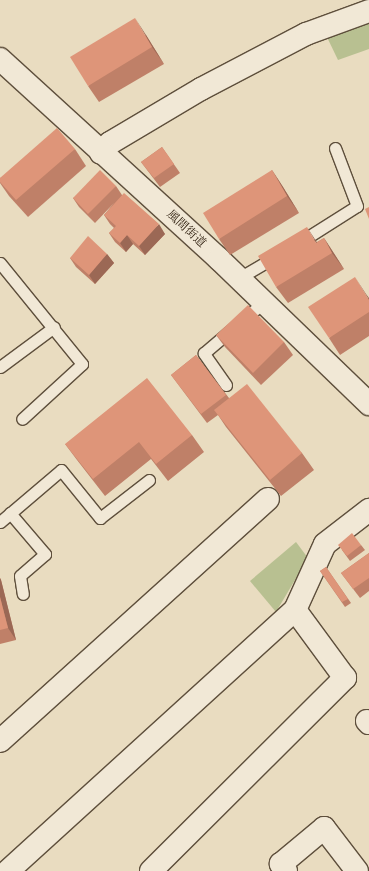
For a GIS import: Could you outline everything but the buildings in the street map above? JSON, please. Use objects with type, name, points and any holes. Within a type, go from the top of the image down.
[{"type":"street","points":[[101,153],[110,143],[201,89],[306,34],[369,11]]},
{"type":"street","name":"風間街道","points":[[0,59],[239,278],[369,404]]},
{"type":"street","points":[[0,741],[268,499]]},
{"type":"street","points":[[8,871],[294,610],[325,544],[369,510]]},
{"type":"street","points":[[156,869],[345,678],[294,610]]},
{"type":"street","points":[[286,871],[281,864],[324,828],[357,871]]},
{"type":"lane","points":[[239,278],[357,206],[335,148]]},
{"type":"lane","points":[[0,263],[54,327],[82,364],[22,420]]},
{"type":"lane","points":[[226,385],[204,353],[264,302]]},
{"type":"lane","points":[[0,367],[54,327]]},
{"type":"lane","points":[[0,522],[61,470],[100,518],[149,480]]},
{"type":"lane","points":[[10,513],[45,554],[20,576],[23,594]]},
{"type":"green space","points":[[369,21],[369,49],[338,60],[325,33]]},
{"type":"green space","points":[[296,542],[308,558],[276,612],[250,581]]}]
